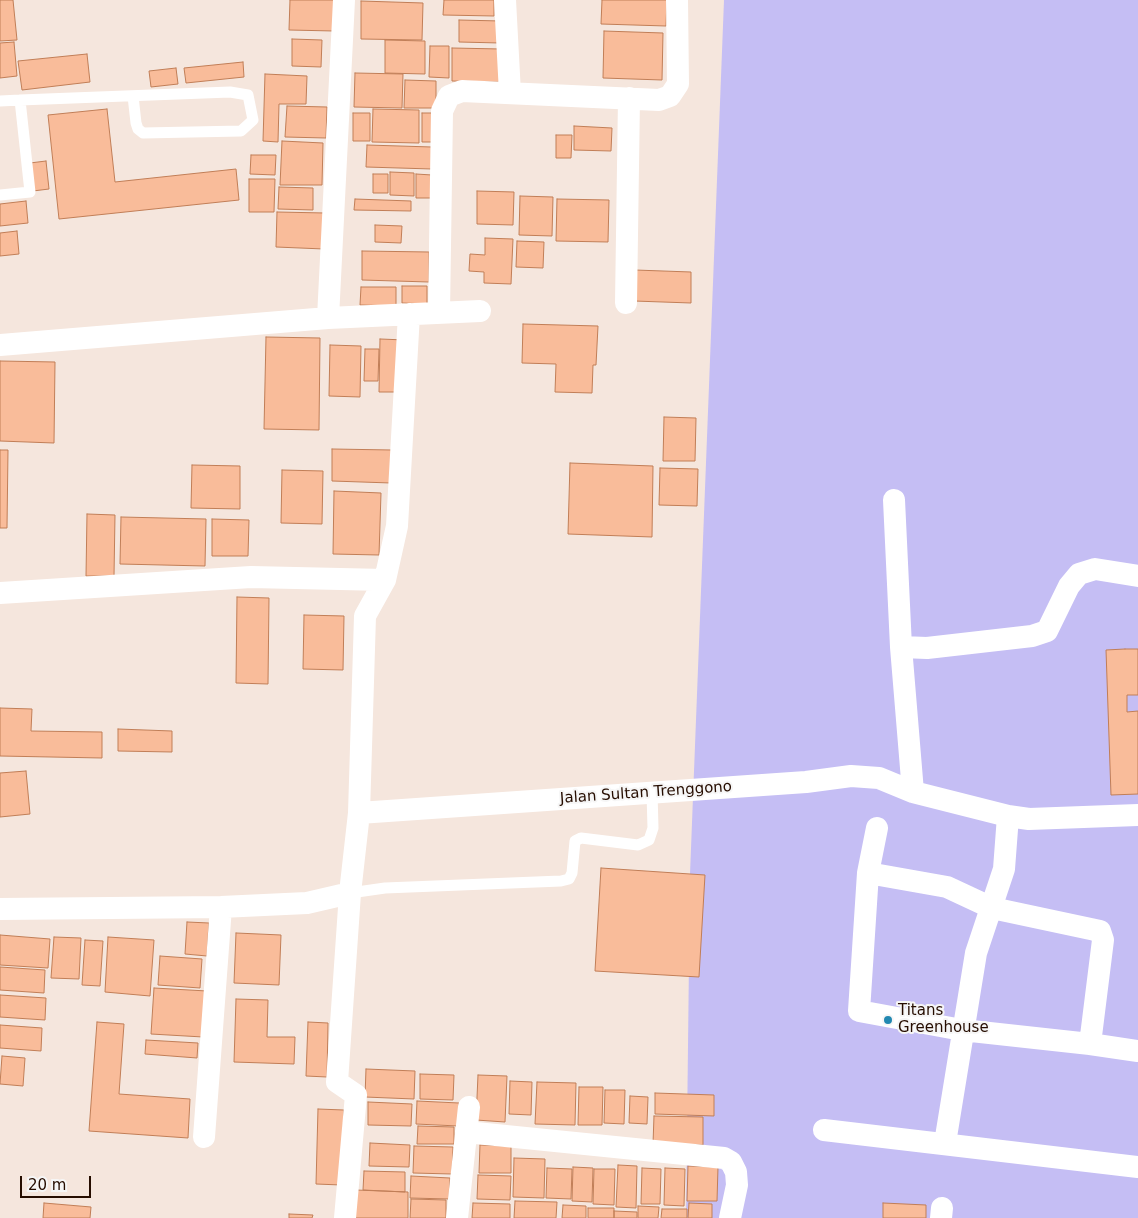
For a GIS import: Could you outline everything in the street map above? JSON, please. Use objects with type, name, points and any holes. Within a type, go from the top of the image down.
[{"type":"street","points":[[328,318],[344,0]]},
{"type":"street","points":[[504,0],[510,93]]},
{"type":"street","points":[[439,313],[442,111],[449,96],[462,91],[659,100],[670,96],[678,84],[677,0]]},
{"type":"street","points":[[626,303],[629,98]]},
{"type":"street","points":[[0,345],[328,318],[480,311]]},
{"type":"street","points":[[345,1218],[356,1095],[337,1082],[350,893],[359,813],[366,616],[385,580],[397,526],[409,314]]},
{"type":"street","points":[[894,500],[902,647],[913,792]]},
{"type":"street","points":[[902,647],[927,648],[1032,636],[1047,631],[1069,586],[1080,574],[1095,569],[1121,575],[1138,576]]},
{"type":"street","points":[[0,594],[252,577],[385,580]]},
{"type":"street","name":"Jalan Sultan Trenggono","points":[[359,813],[806,782],[851,776],[880,778],[913,792],[1008,816],[1029,819],[1138,815]]},
{"type":"street","points":[[945,1143],[976,953],[1002,878],[1008,816]]},
{"type":"street","points":[[876,828],[868,872],[859,1011],[962,1030],[1090,1044],[1138,1052]]},
{"type":"street","points":[[868,872],[947,887],[992,908],[1100,931],[1103,935],[1090,1044]]},
{"type":"street","points":[[0,909],[221,907],[307,903],[350,893]]},
{"type":"street","points":[[204,1137],[221,907]]},
{"type":"street","points":[[457,1218],[468,1108]]},
{"type":"street","points":[[824,1130],[1138,1167]]},
{"type":"street","points":[[466,1132],[724,1158],[731,1162],[736,1172],[737,1185],[730,1218]]},
{"type":"lane","points":[[0,101],[230,92],[248,95],[253,120],[241,131],[143,133],[136,124],[132,96]]},
{"type":"lane","points":[[0,195],[30,192],[20,100]]},
{"type":"lane","points":[[350,893],[385,888],[569,879],[572,873],[575,841],[581,838],[638,845],[649,840],[652,828],[652,793]]},
{"type":"shaded area","points":[[724,0],[1138,0],[1138,1218],[686,1218],[690,874]]},
{"type":"building","points":[[0,0],[13,0],[17,40],[0,41]]},
{"type":"building","points":[[290,0],[334,0],[334,31],[289,30]]},
{"type":"building","points":[[444,0],[494,0],[494,16],[443,15]]},
{"type":"building","points":[[602,0],[667,0],[666,26],[601,24]]},
{"type":"building","points":[[361,1],[423,3],[422,40],[361,39]]},
{"type":"building","points":[[459,20],[501,21],[500,43],[459,42]]},
{"type":"building","points":[[604,31],[663,33],[662,80],[603,78]]},
{"type":"building","points":[[292,39],[322,40],[321,67],[292,66]]},
{"type":"building","points":[[385,40],[425,41],[425,74],[385,73]]},
{"type":"building","points":[[14,42],[17,76],[0,78],[0,43]]},
{"type":"building","points":[[430,46],[449,46],[449,78],[429,77]]},
{"type":"building","points":[[452,48],[501,49],[500,82],[452,81]]},
{"type":"building","points":[[87,54],[90,82],[22,90],[18,61]]},
{"type":"building","points":[[243,62],[244,77],[186,83],[184,68]]},
{"type":"building","points":[[176,68],[178,84],[151,87],[149,71]]},
{"type":"building","points":[[355,73],[403,74],[402,108],[354,107]]},
{"type":"building","points":[[265,74],[307,76],[306,104],[279,104],[278,142],[263,141]]},
{"type":"building","points":[[405,80],[436,81],[436,108],[404,108]]},
{"type":"building","points":[[287,106],[327,107],[326,138],[285,137]]},
{"type":"building","points":[[107,109],[115,182],[236,169],[239,200],[59,219],[48,115]]},
{"type":"building","points":[[373,109],[419,110],[419,143],[372,142]]},
{"type":"building","points":[[353,113],[370,113],[370,141],[353,141]]},
{"type":"building","points":[[422,113],[434,113],[434,142],[422,142]]},
{"type":"building","points":[[574,126],[612,128],[611,151],[574,150]]},
{"type":"building","points":[[556,135],[572,135],[571,158],[556,158]]},
{"type":"building","points":[[282,141],[323,143],[322,185],[280,185]]},
{"type":"building","points":[[367,145],[432,147],[432,169],[366,167]]},
{"type":"building","points":[[251,155],[276,155],[275,175],[250,174]]},
{"type":"building","points":[[46,161],[49,189],[33,191],[30,163]]},
{"type":"building","points":[[390,172],[414,173],[414,196],[390,195]]},
{"type":"building","points":[[373,174],[388,174],[388,193],[373,193]]},
{"type":"building","points":[[416,174],[432,175],[432,198],[416,198]]},
{"type":"building","points":[[249,179],[275,179],[274,212],[249,212]]},
{"type":"building","points":[[279,187],[313,188],[313,210],[278,209]]},
{"type":"building","points":[[477,191],[514,192],[513,225],[477,224]]},
{"type":"building","points":[[520,196],[553,197],[552,236],[519,235]]},
{"type":"building","points":[[355,199],[411,201],[411,211],[354,210]]},
{"type":"building","points":[[557,199],[609,200],[608,242],[556,241]]},
{"type":"building","points":[[26,201],[28,223],[0,226],[0,204]]},
{"type":"building","points":[[277,212],[325,213],[324,249],[276,247]]},
{"type":"building","points":[[375,225],[402,226],[401,243],[375,242]]},
{"type":"building","points":[[17,231],[19,254],[0,256],[0,233]]},
{"type":"building","points":[[485,238],[513,239],[511,284],[484,283],[484,272],[469,271],[470,254],[485,255]]},
{"type":"building","points":[[517,241],[544,242],[543,268],[516,267]]},
{"type":"building","points":[[362,251],[429,252],[429,282],[362,280]]},
{"type":"building","points":[[635,270],[691,272],[691,303],[634,301]]},
{"type":"building","points":[[402,286],[427,286],[427,304],[402,303]]},
{"type":"building","points":[[361,287],[396,287],[396,306],[360,305]]},
{"type":"building","points":[[523,324],[598,326],[596,365],[593,365],[592,393],[555,392],[556,364],[522,363]]},
{"type":"building","points":[[266,337],[320,338],[319,430],[264,429]]},
{"type":"building","points":[[380,339],[405,340],[404,392],[379,392]]},
{"type":"building","points":[[330,345],[361,346],[360,397],[329,396]]},
{"type":"building","points":[[365,349],[379,349],[378,381],[364,381]]},
{"type":"building","points":[[0,361],[55,362],[54,443],[0,441]]},
{"type":"building","points":[[664,417],[696,418],[695,461],[663,461]]},
{"type":"building","points":[[332,449],[392,450],[391,483],[332,481]]},
{"type":"building","points":[[0,450],[8,450],[7,528],[0,528]]},
{"type":"building","points":[[570,463],[653,466],[652,537],[568,534]]},
{"type":"building","points":[[192,465],[240,466],[240,509],[191,508]]},
{"type":"building","points":[[660,468],[698,469],[697,506],[659,505]]},
{"type":"building","points":[[282,470],[323,471],[322,524],[281,523]]},
{"type":"building","points":[[334,491],[381,493],[379,555],[333,554]]},
{"type":"building","points":[[87,514],[115,515],[114,576],[86,576]]},
{"type":"building","points":[[121,517],[206,519],[205,566],[120,564]]},
{"type":"building","points":[[212,519],[249,520],[248,556],[212,556]]},
{"type":"building","points":[[237,597],[269,598],[268,684],[236,683]]},
{"type":"building","points":[[304,615],[344,616],[343,670],[303,669]]},
{"type":"building","points":[[1138,649],[1138,695],[1127,695],[1127,712],[1138,711],[1138,794],[1111,795],[1106,650]]},
{"type":"building","points":[[0,708],[32,709],[31,731],[102,732],[102,758],[0,756]]},
{"type":"building","points":[[118,729],[172,731],[172,752],[118,751]]},
{"type":"building","points":[[26,771],[30,814],[0,817],[0,773]]},
{"type":"building","points":[[601,868],[705,875],[699,977],[595,971]]},
{"type":"building","points":[[187,922],[209,923],[207,956],[185,954]]},
{"type":"building","points":[[236,933],[281,935],[279,985],[234,983]]},
{"type":"building","points":[[0,935],[50,939],[48,968],[0,965]]},
{"type":"building","points":[[54,937],[81,938],[79,979],[51,978]]},
{"type":"building","points":[[108,937],[154,940],[150,996],[105,992]]},
{"type":"building","points":[[85,940],[103,941],[100,986],[82,985]]},
{"type":"building","points":[[160,956],[202,959],[200,988],[158,985]]},
{"type":"building","points":[[0,967],[45,970],[44,993],[0,990]]},
{"type":"building","points":[[154,988],[207,991],[203,1037],[151,1034]]},
{"type":"building","points":[[0,995],[46,998],[45,1020],[0,1017]]},
{"type":"building","points":[[236,999],[268,1000],[267,1037],[295,1037],[294,1064],[234,1062]]},
{"type":"building","points":[[97,1022],[124,1024],[119,1094],[190,1099],[188,1138],[89,1131]]},
{"type":"building","points":[[308,1022],[328,1023],[327,1077],[306,1076]]},
{"type":"building","points":[[0,1025],[42,1028],[41,1051],[0,1048]]},
{"type":"building","points":[[146,1040],[198,1043],[197,1058],[145,1054]]},
{"type":"building","points":[[2,1056],[25,1058],[23,1086],[0,1084]]},
{"type":"building","points":[[366,1069],[415,1071],[414,1099],[365,1097]]},
{"type":"building","points":[[420,1074],[454,1075],[453,1100],[420,1099]]},
{"type":"building","points":[[478,1075],[507,1076],[505,1122],[476,1120]]},
{"type":"building","points":[[510,1081],[532,1082],[531,1115],[509,1114]]},
{"type":"building","points":[[537,1082],[576,1083],[575,1125],[535,1124]]},
{"type":"building","points":[[579,1087],[603,1087],[602,1125],[578,1125]]},
{"type":"building","points":[[605,1090],[625,1090],[624,1124],[604,1123]]},
{"type":"building","points":[[655,1093],[714,1095],[714,1116],[655,1114]]},
{"type":"building","points":[[630,1096],[648,1097],[647,1124],[629,1123]]},
{"type":"building","points":[[417,1101],[459,1103],[458,1126],[416,1124]]},
{"type":"building","points":[[368,1102],[412,1104],[411,1126],[368,1125]]},
{"type":"building","points":[[318,1109],[344,1110],[341,1185],[316,1184]]},
{"type":"building","points":[[654,1116],[703,1117],[703,1145],[653,1144]]},
{"type":"building","points":[[418,1126],[454,1127],[454,1144],[417,1144]]},
{"type":"building","points":[[370,1143],[410,1145],[409,1167],[369,1166]]},
{"type":"building","points":[[480,1145],[511,1146],[511,1173],[479,1173]]},
{"type":"building","points":[[414,1146],[453,1147],[452,1174],[413,1173]]},
{"type":"building","points":[[514,1158],[545,1159],[544,1198],[513,1197]]},
{"type":"building","points":[[618,1165],[637,1166],[636,1208],[616,1207]]},
{"type":"building","points":[[688,1166],[718,1167],[717,1201],[687,1201]]},
{"type":"building","points":[[573,1167],[593,1168],[592,1202],[572,1201]]},
{"type":"building","points":[[547,1168],[572,1169],[571,1199],[546,1198]]},
{"type":"building","points":[[642,1168],[661,1169],[660,1204],[641,1204]]},
{"type":"building","points":[[665,1168],[685,1169],[684,1206],[664,1205]]},
{"type":"building","points":[[594,1169],[615,1169],[614,1205],[593,1204]]},
{"type":"building","points":[[364,1171],[405,1172],[405,1192],[363,1190]]},
{"type":"building","points":[[478,1175],[511,1176],[510,1200],[477,1199]]},
{"type":"building","points":[[411,1176],[450,1178],[449,1199],[410,1198]]},
{"type":"building","points":[[356,1190],[408,1192],[408,1218],[355,1218]]},
{"type":"building","points":[[411,1199],[446,1200],[446,1218],[410,1218]]},
{"type":"building","points":[[515,1201],[557,1202],[556,1218],[514,1218]]},
{"type":"building","points":[[44,1203],[91,1207],[90,1218],[43,1218]]},
{"type":"building","points":[[473,1203],[510,1204],[510,1218],[472,1218]]},
{"type":"building","points":[[689,1203],[712,1204],[712,1218],[688,1218]]},
{"type":"building","points":[[883,1203],[926,1205],[926,1218],[883,1218]]},
{"type":"building","points":[[563,1205],[586,1206],[586,1218],[562,1218]]},
{"type":"building","points":[[638,1206],[659,1207],[658,1218],[638,1218]]},
{"type":"building","points":[[588,1208],[614,1208],[614,1218],[588,1218]]},
{"type":"building","points":[[662,1209],[687,1209],[687,1218],[661,1218]]},
{"type":"building","points":[[614,1211],[637,1212],[637,1218],[614,1218]]},
{"type":"building","points":[[289,1214],[313,1215],[312,1218],[289,1218]]},
{"type":"place","name":"Titans Greenhouse","points":[[888,1020]]}]
